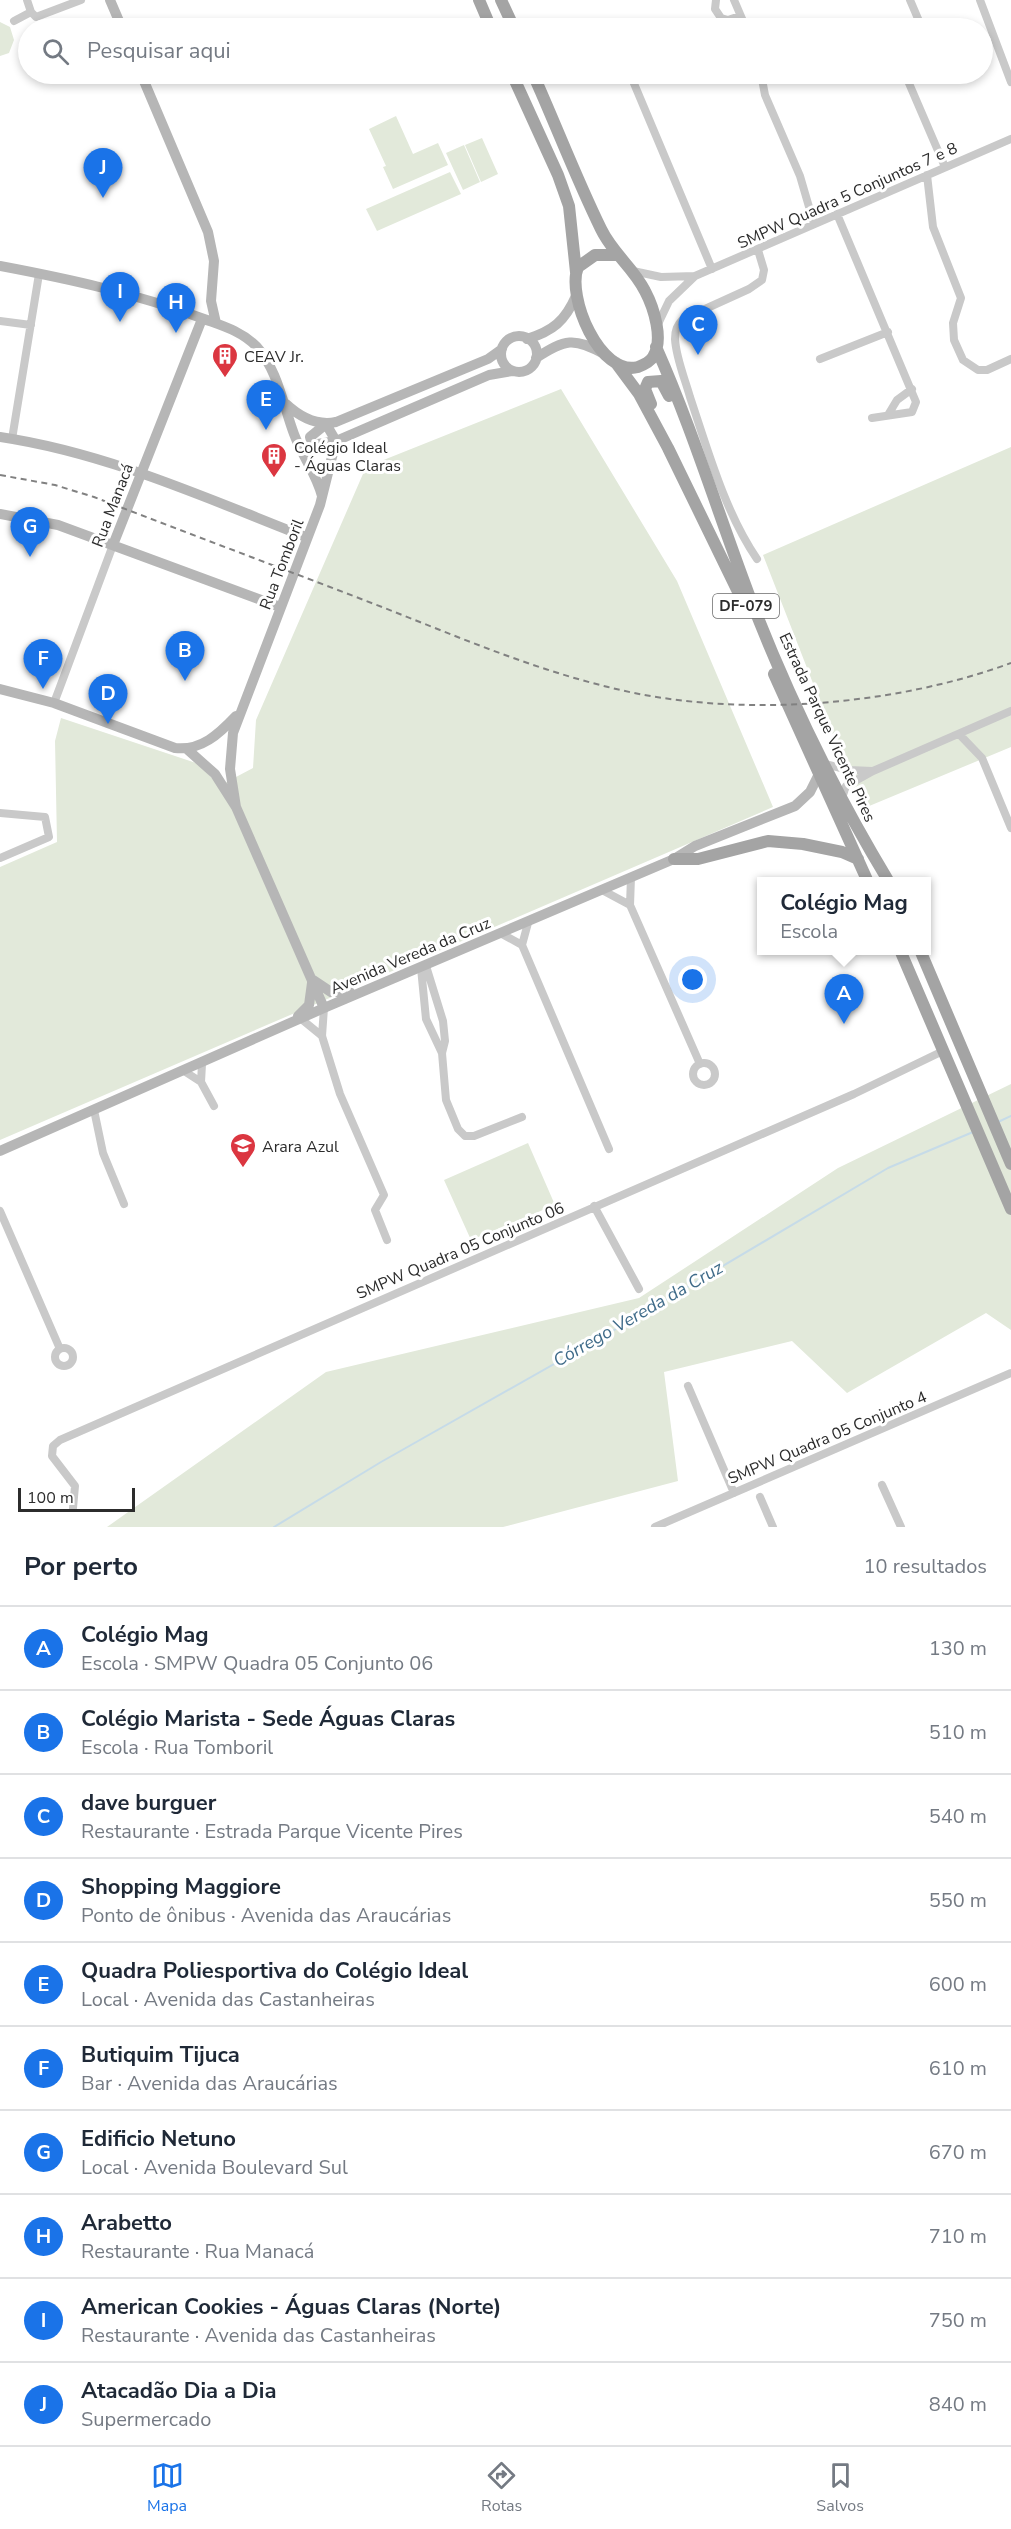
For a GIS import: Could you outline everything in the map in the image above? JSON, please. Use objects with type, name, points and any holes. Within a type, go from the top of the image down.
[{"type":"main road","points":[[479,0],[487,18]]},
{"type":"main road","points":[[501,0],[509,18]]},
{"type":"main road","name":"DF-079","points":[[517,84],[558,175],[569,206],[576,272],[576,296],[587,327],[604,354],[616,363]]},
{"type":"main road","name":"DF-079","points":[[537,84],[600,228],[615,255],[631,271],[645,291],[657,327],[656,347]]},
{"type":"main road","points":[[576,272],[585,260],[595,255],[615,255]]},
{"type":"main road","points":[[616,363],[623,367],[639,367],[652,358],[656,347]]},
{"type":"main road","name":"Estrada Parque Vicente Pires","points":[[656,347],[754,606],[866,877]]},
{"type":"main road","name":"Estrada Parque Vicente Pires","points":[[616,363],[639,394],[668,448],[744,601],[822,769],[886,877]]},
{"type":"main road","points":[[668,448],[645,388],[648,382],[654,380],[661,381],[665,387],[690,446],[696,450]]},
{"type":"main road","points":[[674,859],[698,859],[768,841],[803,844],[842,852],[858,859]]},
{"type":"main road","points":[[902,955],[1011,1209]]},
{"type":"main road","points":[[922,955],[1010,1162]]},
{"type":"street","points":[[27,0],[31,12],[36,17],[81,0]]},
{"type":"street","points":[[111,0],[118,18]]},
{"type":"street","points":[[716,0],[715,9],[721,18]]},
{"type":"street","points":[[734,0],[741,16],[735,18]]},
{"type":"street","points":[[910,0],[917,18]]},
{"type":"street","points":[[980,0],[987,18]]},
{"type":"street","points":[[20,18],[31,12]]},
{"type":"street","points":[[14,21],[18,19]]},
{"type":"street","points":[[993,34],[1011,81]]},
{"type":"street","points":[[145,84],[208,232],[214,261],[211,301],[216,323]]},
{"type":"street","points":[[634,84],[712,269]]},
{"type":"street","points":[[763,84],[765,95],[800,176],[814,224]]},
{"type":"street","points":[[909,84],[945,167]]},
{"type":"street","name":"SMPW Quadra 5 Conjuntos 7 e 8","points":[[631,271],[669,277],[695,276],[1011,139]]},
{"type":"street","points":[[927,176],[933,227],[961,298],[952,331],[963,360],[978,370],[987,370],[1011,359]]},
{"type":"street","points":[[837,214],[912,389],[916,409],[872,418]]},
{"type":"street","points":[[757,559],[738,525],[718,476],[686,382],[675,338],[678,324],[683,319],[749,289],[762,280],[764,270],[758,250]]},
{"type":"street","points":[[0,266],[121,292],[233,330],[255,346],[268,366],[284,401],[293,433],[314,470],[322,496]]},
{"type":"street","points":[[12,439],[39,274]]},
{"type":"street","name":"SMPW Quadra 5 Conjuntos 7 e 8","points":[[657,327],[669,301],[695,276]]},
{"type":"street","points":[[576,296],[568,314],[560,324],[547,333],[527,339],[512,338],[488,359],[349,418],[326,424],[310,437],[310,443],[315,446],[336,441],[489,375],[528,370],[536,358],[561,342],[587,345],[604,354]]},
{"type":"street","points":[[198,317],[211,301]]},
{"type":"street","name":"Rua Manacá","points":[[54,703],[198,317]]},
{"type":"street","points":[[0,321],[31,324]]},
{"type":"street","points":[[820,360],[888,332]]},
{"type":"street","points":[[527,339],[535,347],[536,358]]},
{"type":"street","points":[[502,349],[501,358],[505,366],[512,371]]},
{"type":"street","points":[[888,415],[897,400],[912,389]]},
{"type":"street","points":[[284,401],[304,418],[326,424],[336,441]]},
{"type":"street","points":[[0,437],[75,452],[140,472],[305,539]]},
{"type":"street","name":"Rua Tomboril","points":[[236,807],[230,756],[239,713],[322,496],[336,441]]},
{"type":"street","points":[[0,515],[57,525],[281,605]]},
{"type":"street","points":[[0,689],[54,703],[175,748],[188,750]]},
{"type":"street","points":[[842,802],[842,792],[846,786],[873,771],[1011,711]]},
{"type":"street","name":"Rua Tomboril","points":[[239,713],[216,735],[188,750],[215,774],[236,807],[324,1008]]},
{"type":"street","points":[[959,734],[981,758],[1011,828]]},
{"type":"street","points":[[822,769],[873,771]]},
{"type":"street","name":"Avenida Vereda da Cruz","points":[[0,1151],[202,1064],[371,987],[424,967],[674,859],[695,846],[795,806],[810,792],[822,769]]},
{"type":"street","points":[[0,813],[45,817],[49,837],[0,858]]},
{"type":"street","points":[[631,877],[630,905],[700,1064]]},
{"type":"street","points":[[602,890],[630,905]]},
{"type":"street","points":[[522,945],[528,923]]},
{"type":"street","points":[[502,934],[522,945],[609,1149]]},
{"type":"street","points":[[424,967],[426,1019],[442,1053]]},
{"type":"street","points":[[424,967],[443,1021],[445,1041],[442,1053],[446,1100],[461,1134],[474,1136],[522,1117]]},
{"type":"street","points":[[313,979],[323,988],[338,993],[371,987]]},
{"type":"street","points":[[266,1034],[307,1009],[313,979]]},
{"type":"street","points":[[324,1008],[322,1036],[340,1094],[384,1195],[375,1210],[387,1240]]},
{"type":"street","points":[[300,1018],[322,1036]]},
{"type":"street","name":"SMPW Quadra 05 Conjunto 06","points":[[73,1508],[75,1486],[51,1456],[53,1446],[60,1440],[854,1094],[943,1051]]},
{"type":"street","points":[[201,1082],[202,1064]]},
{"type":"street","points":[[700,1064],[710,1065],[715,1070],[715,1077],[710,1087],[699,1084],[694,1079],[695,1069],[700,1064]]},
{"type":"street","points":[[184,1071],[201,1082],[214,1106]]},
{"type":"street","points":[[94,1110],[103,1153],[124,1204]]},
{"type":"street","points":[[594,1206],[639,1289]]},
{"type":"street","points":[[0,1211],[60,1349],[69,1350],[72,1355],[68,1367]]},
{"type":"street","name":"SMPW Quadra 05 Conjunto 4","points":[[655,1527],[1011,1373]]},
{"type":"street","points":[[687,1386],[734,1492]]},
{"type":"street","points":[[882,1485],[901,1527]]},
{"type":"street","points":[[760,1497],[773,1527]]},
{"type":"green space","points":[[0,22],[10,27],[14,40],[9,53],[0,56]]},
{"type":"green space","points":[[396,116],[413,154],[438,143],[448,165],[393,189],[383,167],[386,166],[369,129]]},
{"type":"green space","points":[[482,138],[498,174],[481,182],[465,145]]},
{"type":"green space","points":[[464,145],[480,182],[463,190],[446,153]]},
{"type":"green space","points":[[450,172],[461,194],[377,231],[366,209]]},
{"type":"green space","points":[[561,389],[677,581],[773,807],[0,1140],[0,867],[57,842],[55,741],[61,718],[199,764],[219,786],[253,768],[256,720],[366,467]]},
{"type":"green space","points":[[1011,447],[1011,747],[862,809],[763,555]]},
{"type":"green space","points":[[1011,1084],[1011,1330],[986,1313],[847,1393],[792,1341],[664,1372],[678,1481],[503,1527],[107,1527],[326,1372],[639,1298],[838,1168]]},
{"type":"green space","points":[[528,1143],[555,1205],[471,1240],[444,1180]]},
{"type":"waterway","name":"Córrego Vereda da Cruz","points":[[998,1122],[1011,1116]]},
{"type":"waterway","name":"Córrego Vereda da Cruz","points":[[274,1527],[381,1462],[630,1321],[888,1168],[973,1132]]},
{"type":"railway","points":[[0,475],[55,485],[94,497],[522,661],[608,687],[656,697],[707,703],[811,704],[915,690],[1011,663]]},
{"type":"place","name":"Atacadão Dia a Dia","points":[[103,198]]},
{"type":"place","name":"American Cookies - Águas Claras (Norte)","points":[[120,322]]},
{"type":"place","name":"Arabetto","points":[[176,333]]},
{"type":"place","name":"dave burguer","points":[[698,355]]},
{"type":"place","name":"CEAV Jr.","points":[[225,379]]},
{"type":"place","name":"Quadra Poliesportiva do Colégio Ideal","points":[[266,430]]},
{"type":"place","name":"Colégio Ideal - Águas Claras","points":[[274,479]]},
{"type":"place","name":"Edificio Netuno","points":[[30,557]]},
{"type":"place","name":"Colégio Marista - Sede Águas Claras","points":[[185,681]]},
{"type":"place","name":"Butiquim Tijuca","points":[[43,689]]},
{"type":"place","name":"Shopping Maggiore","points":[[108,724]]},
{"type":"place","name":"Colégio Mag","points":[[844,1024]]},
{"type":"place","name":"Arara Azul","points":[[243,1169]]}]
